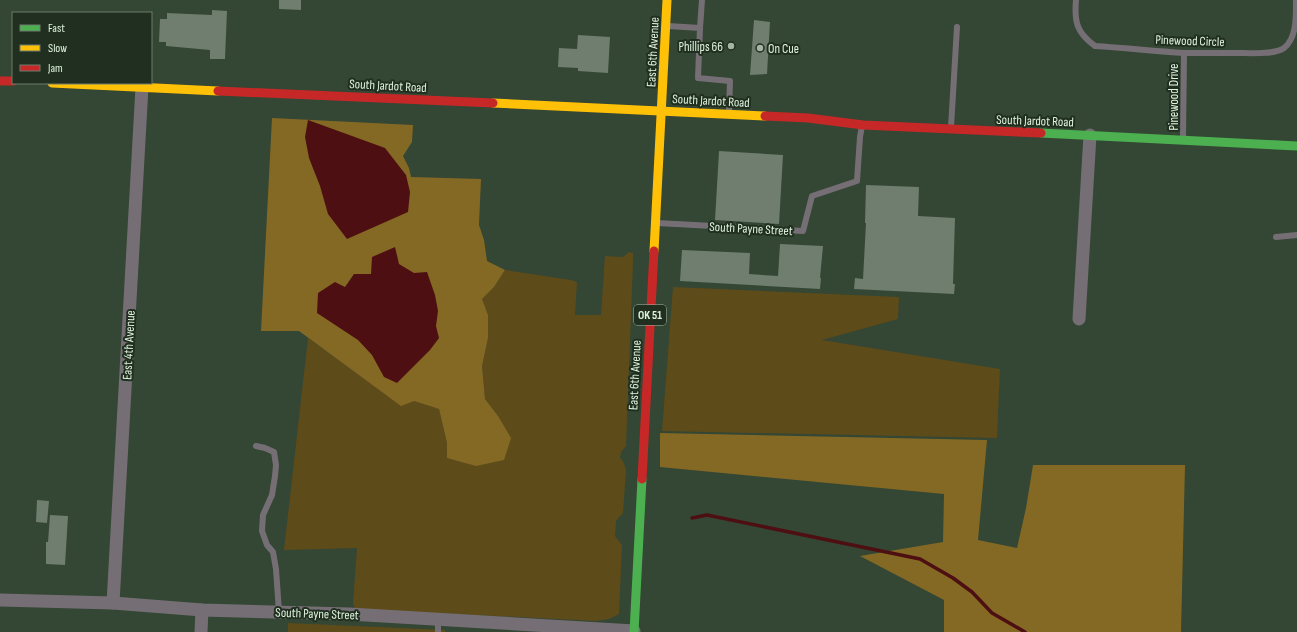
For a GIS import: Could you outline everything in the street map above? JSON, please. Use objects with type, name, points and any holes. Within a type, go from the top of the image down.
[{"type":"main road","name":"East 6th Avenue","points":[[634,631],[667,0]]},
{"type":"main road","points":[[0,81],[12,81]]},
{"type":"main road","name":"South Jardot Road","points":[[74,84],[808,118],[862,124],[1297,146]]},
{"type":"street","name":"East 4th Avenue","points":[[113,603],[142,87]]},
{"type":"street","points":[[1079,319],[1090,135]]},
{"type":"street","name":"South Payne Street","points":[[0,600],[113,603],[202,610],[278,612],[438,626],[634,631]]},
{"type":"street","points":[[201,632],[202,610]]},
{"type":"lane","points":[[702,0],[698,78],[730,81],[729,114]]},
{"type":"lane","name":"Pinewood Circle","points":[[1076,0],[1075,9],[1077,25],[1085,38],[1095,46],[1184,53],[1258,53],[1284,49],[1294,36],[1296,23],[1296,0]]},
{"type":"lane","points":[[666,25],[700,28]]},
{"type":"lane","points":[[951,129],[957,27]]},
{"type":"lane","name":"Pinewood Drive","points":[[1183,141],[1184,53]]},
{"type":"lane","name":"South Payne Street","points":[[655,223],[803,231],[812,196],[858,181],[862,124]]},
{"type":"lane","points":[[1276,237],[1297,235]]},
{"type":"lane","points":[[256,446],[274,452],[276,466],[272,495],[263,515],[262,531],[267,545],[273,552],[276,569],[278,612]]},
{"type":"shaded area","points":[[272,118],[413,125],[412,142],[403,156],[409,168],[411,177],[481,179],[479,225],[484,240],[487,261],[505,270],[494,287],[482,299],[488,315],[488,338],[482,366],[485,399],[498,416],[511,438],[504,460],[476,466],[447,458],[447,443],[439,409],[414,401],[401,406],[299,331],[261,331]]},
{"type":"shaded area","points":[[308,120],[385,148],[406,175],[410,192],[408,212],[347,239],[328,214],[320,186],[309,158],[305,137]]},
{"type":"shaded area","points":[[395,247],[399,264],[414,273],[427,272],[435,295],[438,311],[436,326],[439,338],[430,350],[397,383],[384,377],[372,355],[358,340],[317,313],[318,293],[335,282],[345,287],[354,274],[371,274],[372,257]]},
{"type":"shaded area","points":[[629,252],[633,253],[633,262],[626,446],[621,452],[620,458],[623,461],[626,470],[623,513],[616,521],[615,536],[622,545],[619,614],[609,619],[596,621],[355,609],[353,603],[357,548],[284,550],[308,338],[391,398],[414,401],[439,409],[447,443],[447,458],[498,416],[485,399],[482,366],[488,338],[488,315],[482,299],[494,287],[505,270],[577,282],[575,315],[601,315],[605,256],[623,257]]},
{"type":"shaded area","points":[[673,287],[899,297],[898,319],[822,340],[1000,369],[997,438],[662,431]]},
{"type":"shaded area","points":[[660,433],[987,440],[978,540],[1017,548],[1026,508],[1033,465],[1185,465],[1181,632],[944,632],[944,600],[860,556],[943,542],[944,494],[660,467]]},
{"type":"shaded area","points":[[288,623],[445,630],[445,632],[288,632]]},
{"type":"building","points":[[279,0],[301,0],[301,10],[279,9]]},
{"type":"building","points":[[212,10],[227,11],[225,59],[210,59],[210,50],[166,46],[166,42],[159,42],[160,19],[167,19],[167,13],[212,15]]},
{"type":"building","name":"On Cue","points":[[754,20],[770,22],[767,74],[750,75]]},
{"type":"building","points":[[578,35],[610,37],[608,73],[578,71],[578,68],[558,67],[559,48],[577,49]]},
{"type":"building","points":[[719,151],[783,155],[779,224],[715,220]]},
{"type":"building","points":[[866,185],[919,187],[918,216],[955,218],[954,294],[854,289],[855,278],[863,279],[866,223]]},
{"type":"building","points":[[780,244],[823,246],[820,289],[680,281],[682,250],[750,253],[749,274],[778,276]]},
{"type":"building","points":[[37,500],[49,501],[47,523],[36,522]]},
{"type":"building","points":[[50,515],[68,516],[65,565],[46,564],[46,542],[48,542]]},
{"type":"waterway","points":[[692,518],[707,515],[920,559],[953,578],[972,592],[992,613],[1025,632]]},
{"type":"traffic: fast","points":[[1041,133],[1297,146]]},
{"type":"traffic: fast","points":[[634,632],[642,479]]},
{"type":"traffic: slow","points":[[654,251],[667,0]]},
{"type":"traffic: slow","points":[[73,84],[218,91]]},
{"type":"traffic: slow","points":[[493,103],[765,116]]},
{"type":"traffic: jam","points":[[0,81],[12,81]]},
{"type":"traffic: jam","points":[[218,91],[493,103]]},
{"type":"traffic: jam","points":[[765,116],[808,118],[863,125],[1041,133]]},
{"type":"traffic: jam","points":[[642,479],[654,251]]},
{"type":"place","name":"Phillips 66","points":[[731,46]]},
{"type":"place","name":"On Cue","points":[[760,48]]}]
